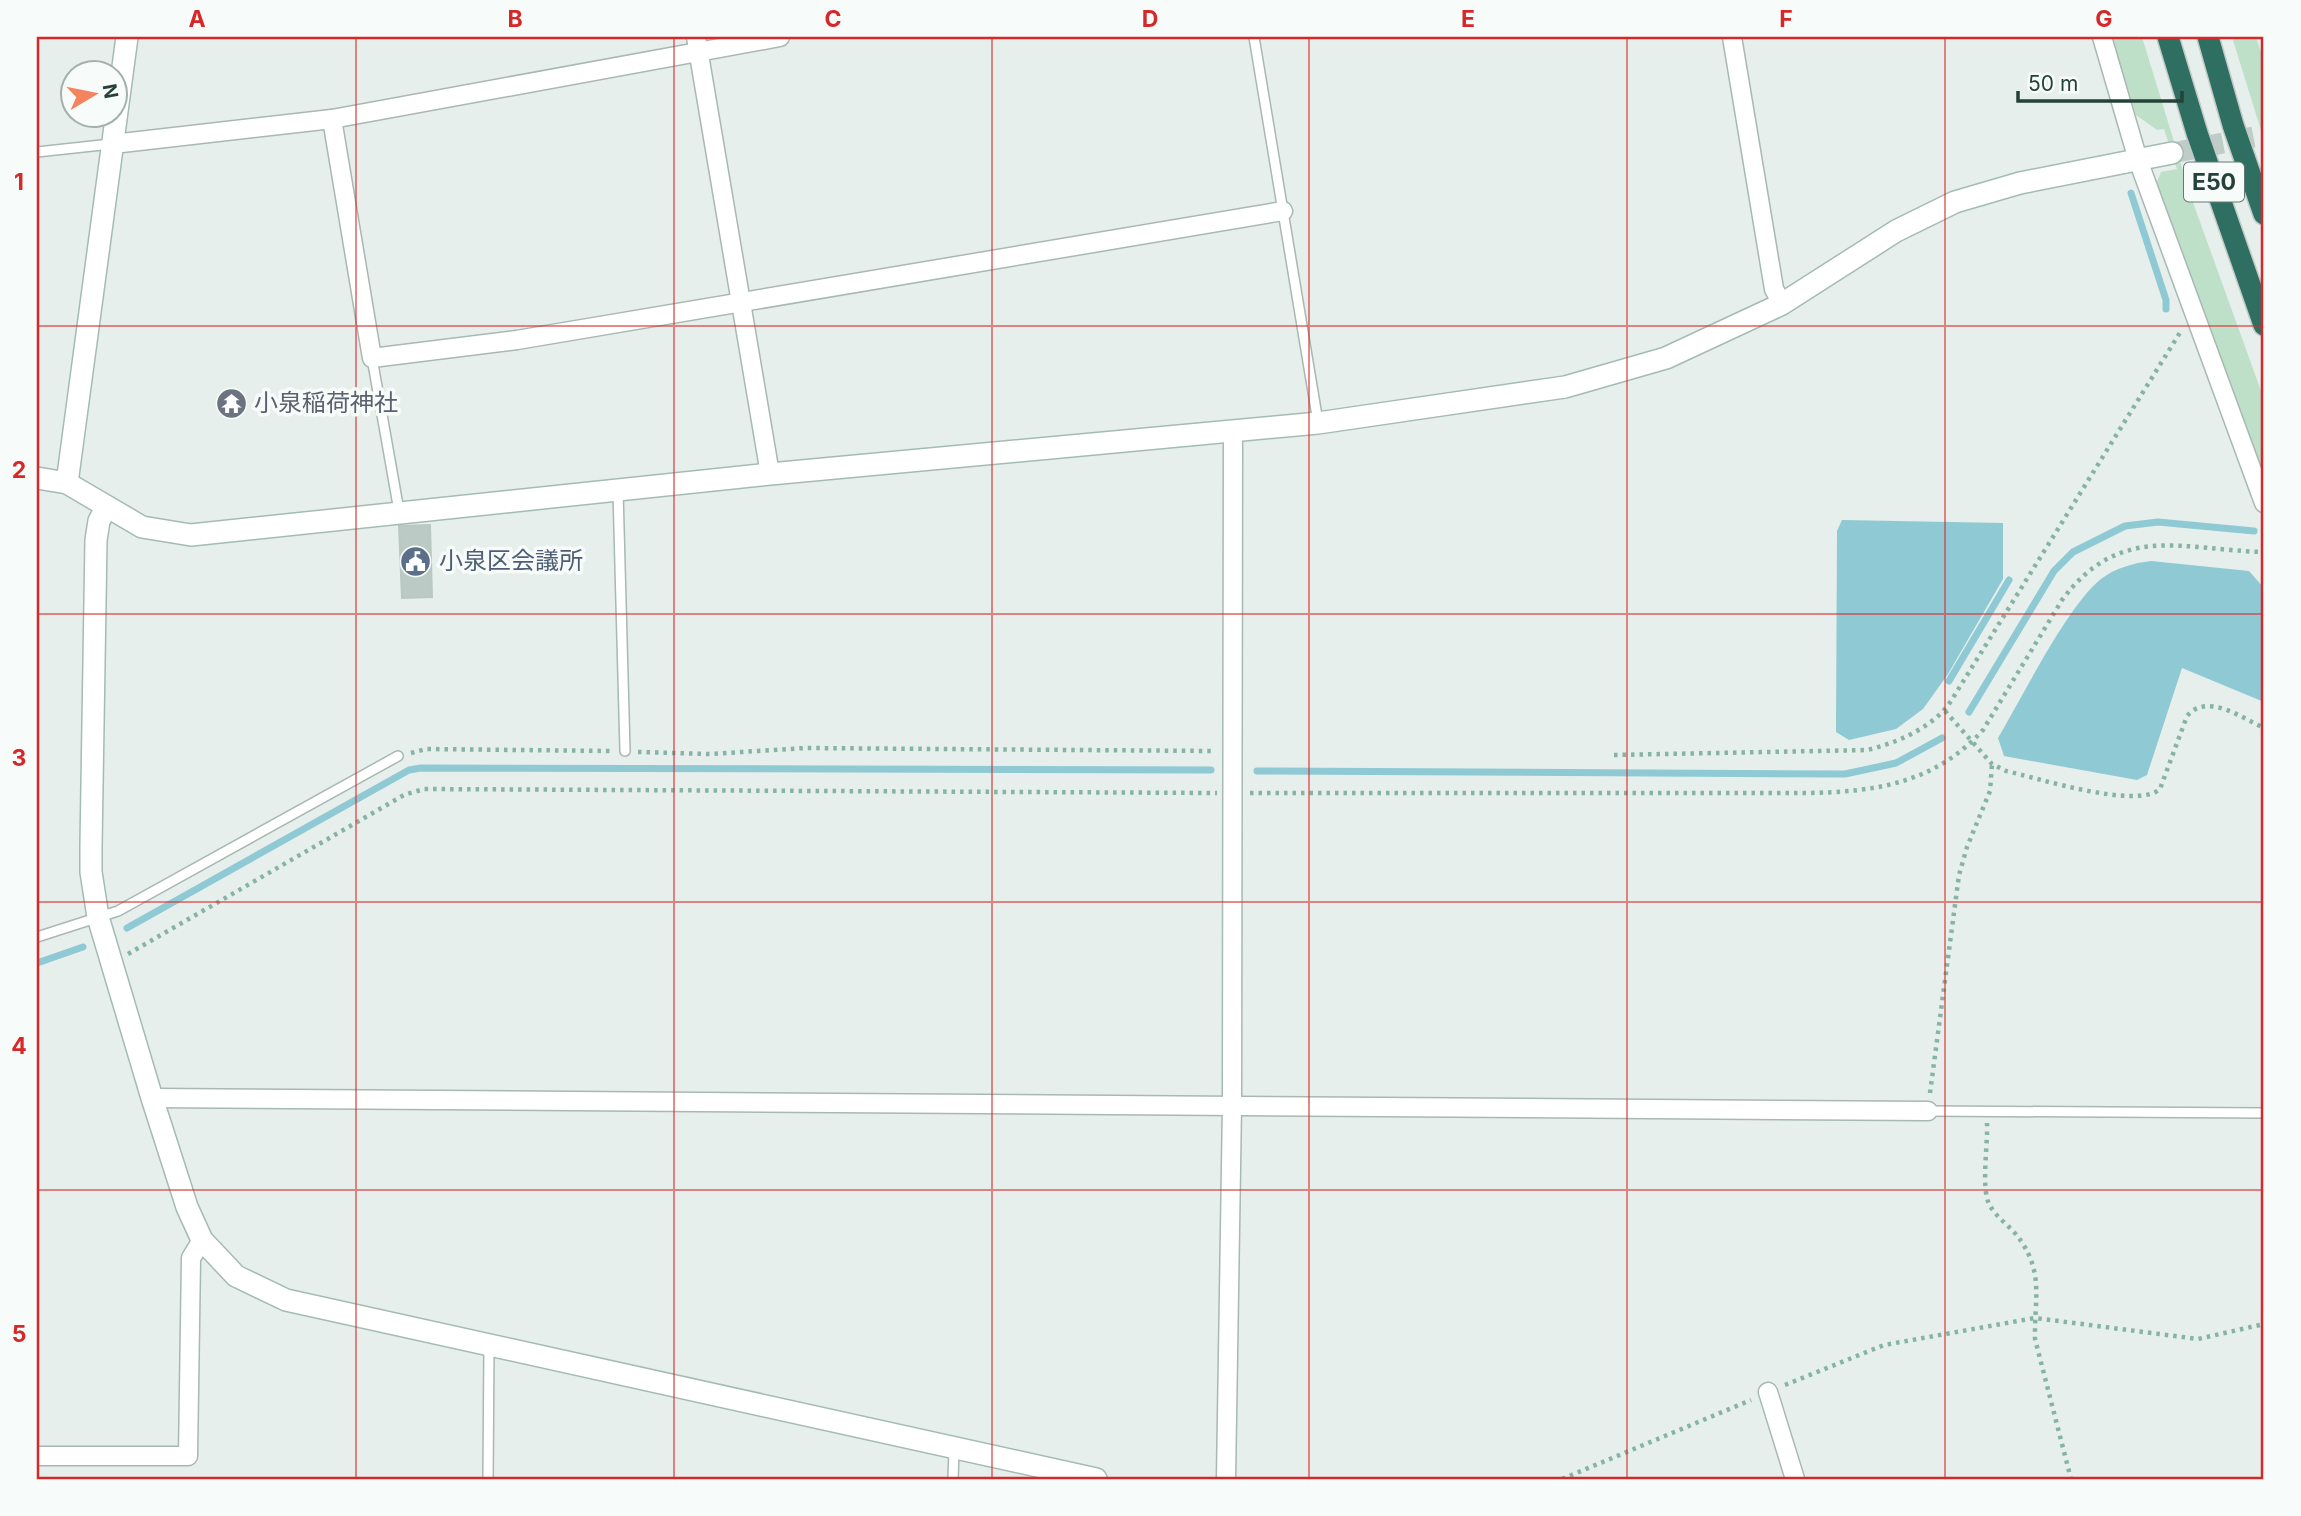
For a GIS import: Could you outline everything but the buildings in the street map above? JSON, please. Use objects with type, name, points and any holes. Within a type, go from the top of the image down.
[{"type":"highway","name":"E50","points":[[2168,37],[2197,132],[2264,325]]},
{"type":"highway","name":"E50","points":[[2208,37],[2233,125],[2264,214]]},
{"type":"street","points":[[67,482],[127,37]]},
{"type":"street","points":[[113,144],[332,119],[697,43],[780,37]]},
{"type":"street","points":[[1732,37],[1774,289],[1782,304]]},
{"type":"street","points":[[2102,37],[2138,160],[2264,503]]},
{"type":"street","points":[[697,43],[738,301],[770,474]]},
{"type":"street","points":[[332,119],[372,358],[517,340],[1283,211]]},
{"type":"street","points":[[37,478],[67,482],[106,508],[142,527],[191,535],[618,489],[1318,423],[1565,387],[1666,358],[1782,304],[1895,231],[1946,206],[2020,183],[2172,153]]},
{"type":"street","points":[[1226,1479],[1232,1105],[1233,430]]},
{"type":"street","points":[[106,508],[99,521],[96,540],[92,883],[111,961],[187,1207],[202,1240],[236,1276],[286,1300],[1096,1479]]},
{"type":"street","points":[[152,1098],[1928,1111]]},
{"type":"street","points":[[37,1456],[188,1457],[191,1258],[202,1240]]},
{"type":"street","points":[[1768,1392],[1795,1479]]},
{"type":"lane","points":[[1254,37],[1318,423]]},
{"type":"lane","points":[[37,152],[113,144]]},
{"type":"lane","points":[[372,358],[399,512]]},
{"type":"lane","points":[[618,489],[625,751]]},
{"type":"lane","points":[[37,937],[118,911],[398,756]]},
{"type":"lane","points":[[1928,1111],[2264,1113]]},
{"type":"lane","points":[[488,1479],[489,1343]]},
{"type":"lane","points":[[953,1479],[954,1447]]},
{"type":"path","points":[[1614,755],[1867,750],[1886,746],[1945,711],[2192,313]]},
{"type":"path","points":[[111,961],[131,953],[404,796],[424,789],[1846,793],[1922,775],[1957,757],[1983,730],[2074,583],[2098,562],[2116,553],[2145,545],[2169,544],[2264,552]]},
{"type":"path","points":[[1945,711],[1992,764],[2032,777],[2122,796],[2153,795],[2165,783],[2187,716],[2194,708],[2205,705],[2218,708],[2264,728]]},
{"type":"path","points":[[398,756],[426,749],[710,754],[805,748],[1232,752]]},
{"type":"path","points":[[1928,1111],[1960,868],[1988,799],[1992,764]]},
{"type":"path","points":[[1987,1112],[1986,1187],[1989,1205],[2020,1239],[2034,1262],[2039,1300],[2035,1318],[2035,1339],[2071,1479]]},
{"type":"path","points":[[1562,1479],[1884,1345],[2035,1318],[2198,1339],[2264,1324]]},
{"type":"green space","points":[[2112,37],[2142,37],[2191,197],[2264,399],[2264,478],[2156,184],[2161,172],[2177,169],[2164,129],[2157,130],[2136,115]]},
{"type":"green space","points":[[2232,37],[2256,37],[2264,61],[2264,140]]},
{"type":"water","points":[[1842,520],[2003,523],[2003,579],[1948,674],[1923,709],[1896,729],[1849,740],[1836,732],[1837,531]]},
{"type":"water","points":[[2151,561],[2249,571],[2264,588],[2264,702],[2182,668],[2147,775],[2137,780],[2004,756],[1998,738],[2074,610],[2106,575]]},
{"type":"waterway","points":[[2131,193],[2166,300],[2166,309]]},
{"type":"waterway","points":[[1969,712],[2054,571],[2073,552],[2125,526],[2158,522],[2254,531]]},
{"type":"waterway","points":[[1949,681],[2009,580]]},
{"type":"waterway","points":[[1257,771],[1845,774],[1896,763],[1942,738]]},
{"type":"waterway","points":[[127,928],[409,770],[421,768],[1211,770]]},
{"type":"waterway","points":[[37,963],[83,947]]},
{"type":"tunnel","points":[[2172,153],[2264,135]]},
{"type":"place","name":"小泉稲荷神社","points":[[231,403]]},
{"type":"place","name":"小泉区会議所","points":[[416,561]]}]
